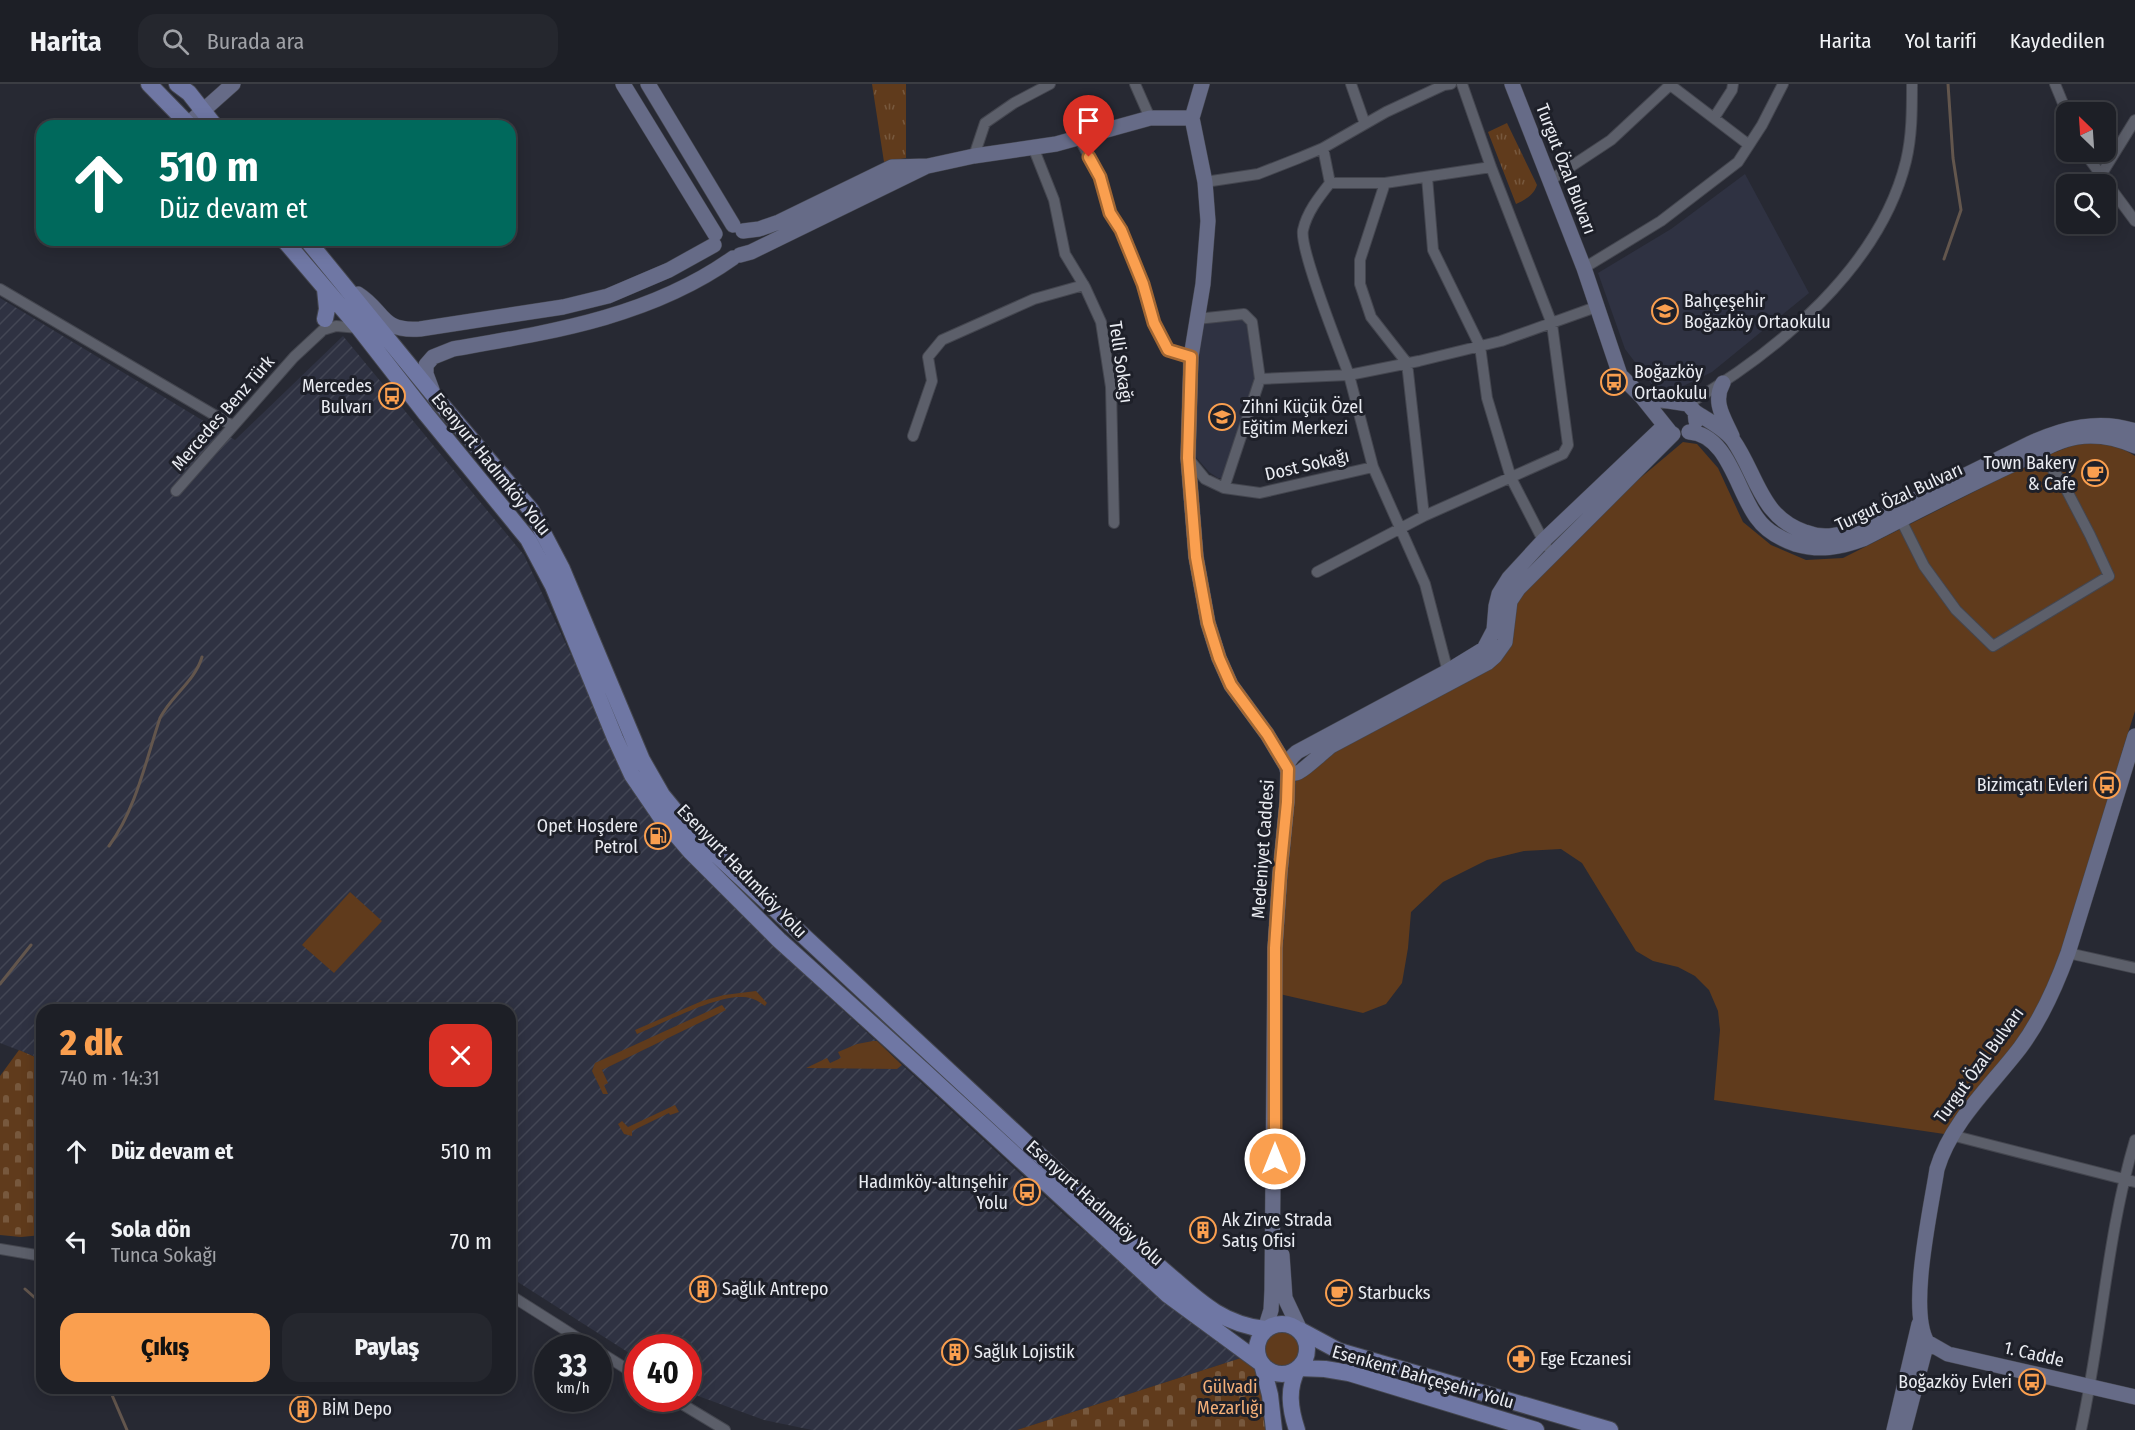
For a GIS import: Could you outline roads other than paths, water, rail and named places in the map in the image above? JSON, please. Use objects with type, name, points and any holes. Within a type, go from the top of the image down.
[{"type":"main road","points":[[149,84],[184,120]]},
{"type":"main road","points":[[177,84],[189,93],[210,120]]},
{"type":"main road","name":"Esenyurt Hadımköy Yolu","points":[[289,246],[359,328],[528,539],[554,586],[632,775],[660,816],[1206,1307],[1225,1319],[1245,1327],[1265,1329]]},
{"type":"main road","name":"Esenyurt Hadımköy Yolu","points":[[312,246],[436,398],[514,488],[537,519],[562,569],[642,760],[673,809],[712,862],[779,940],[1168,1295],[1262,1364]]},
{"type":"main road","points":[[325,289],[327,309],[325,319]]},
{"type":"main road","points":[[1274,1430],[1270,1395],[1256,1350],[1257,1342],[1265,1329],[1279,1323],[1287,1323],[1300,1330],[1305,1337],[1307,1354],[1292,1380],[1290,1392],[1297,1430]]},
{"type":"main road","name":"Esenkent Bahçeşehir Yolu","points":[[1300,1330],[1339,1351],[1610,1430]]},
{"type":"main road","points":[[1262,1364],[1268,1370],[1283,1374],[1298,1368]]},
{"type":"main road","name":"Esenkent Bahçeşehir Yolu","points":[[1298,1368],[1349,1373],[1536,1430]]},
{"type":"street","points":[[194,120],[233,84]]},
{"type":"street","points":[[623,84],[715,240],[720,254],[724,257],[751,252],[928,166]]},
{"type":"street","points":[[436,398],[425,370],[428,361],[438,354],[453,349],[561,330],[622,313],[694,282],[736,256],[746,246],[746,235],[738,228],[648,84]]},
{"type":"street","points":[[974,156],[985,123],[1014,103],[1050,84]]},
{"type":"street","points":[[1135,84],[1150,118]]},
{"type":"street","points":[[345,287],[364,298],[393,326],[404,329],[420,329],[564,307],[608,296],[669,270],[715,240],[723,227],[759,228],[779,222],[884,170],[901,166],[928,166],[1033,147],[1079,138],[1150,118],[1192,118],[1202,84]]},
{"type":"street","points":[[1351,84],[1365,124]]},
{"type":"street","points":[[1205,182],[1258,174],[1323,148],[1365,124],[1450,84]]},
{"type":"street","points":[[1317,572],[1424,516],[1563,454],[1568,445],[1552,324],[1491,167],[1462,84]]},
{"type":"street","name":"Turgut Özal Bulvarı","points":[[1512,84],[1584,268],[1620,375],[1642,397],[1666,427]]},
{"type":"street","points":[[1549,182],[1611,140],[1670,84],[1749,145]]},
{"type":"street","points":[[1714,118],[1732,90],[1733,84]]},
{"type":"street","points":[[1584,268],[1661,221],[1738,162],[1762,125],[1783,84]]},
{"type":"street","points":[[1692,408],[1820,305],[1839,286],[1869,245],[1898,186],[1906,161],[1912,125],[1912,84]]},
{"type":"street","points":[[2055,84],[2062,102]]},
{"type":"street","name":"Medeniyet Caddesi","points":[[1192,118],[1205,182],[1208,221],[1203,284],[1191,357],[1188,458],[1196,557],[1208,623],[1219,658],[1231,685],[1267,734],[1288,769],[1275,948],[1275,1159]]},
{"type":"street","points":[[2102,174],[2135,120]]},
{"type":"street","points":[[1079,138],[1100,177],[1110,213],[1121,230],[1143,284],[1154,323],[1168,350],[1191,357]]},
{"type":"street","name":"Telli Sokağı","points":[[1033,147],[1054,200],[1065,254],[1084,285],[1101,322],[1111,387],[1114,523]]},
{"type":"street","points":[[1323,148],[1330,183],[1314,204],[1302,232],[1305,254],[1349,375],[1373,467],[1425,584],[1450,677]]},
{"type":"street","points":[[1330,183],[1385,183],[1491,167]]},
{"type":"street","points":[[1427,177],[1433,250],[1480,346],[1487,398],[1511,478],[1547,548]]},
{"type":"street","points":[[1385,183],[1360,260],[1360,284],[1371,317],[1407,363],[1424,516]]},
{"type":"street","points":[[2116,195],[2135,221]]},
{"type":"street","points":[[913,436],[932,381],[928,357],[942,340],[1034,299],[1084,285]]},
{"type":"street","points":[[0,289],[233,426]]},
{"type":"street","points":[[1260,379],[1349,375],[1407,363],[1480,346],[1552,324],[1596,307]]},
{"type":"street","name":"Mercedes Benz Türk","points":[[294,357],[297,350],[325,319],[344,310]]},
{"type":"street","points":[[1197,319],[1244,314],[1252,322],[1260,379],[1224,488]]},
{"type":"street","name":"Mercedes Benz Türk","points":[[176,491],[294,357],[323,330],[336,326],[359,328]]},
{"type":"street","points":[[1723,383],[1718,394],[1718,401],[1734,442]]},
{"type":"street","points":[[1642,397],[1672,403]]},
{"type":"street","points":[[1666,427],[1664,410],[1672,403],[1677,401],[1692,408]]},
{"type":"street","points":[[1666,427],[1684,434],[1689,432],[1695,423],[1692,408]]},
{"type":"street","name":"Turgut Özal Bulvarı","points":[[1692,408],[1725,432],[1734,442],[1766,502],[1777,516],[1801,531],[1826,537],[1854,530],[2055,433],[2103,424],[2135,431]]},
{"type":"street","points":[[1288,769],[1288,760],[1297,752],[1450,677],[1487,663],[1502,648],[1507,637],[1510,601],[1547,548],[1666,427]]},
{"type":"street","name":"Turgut Özal Bulvarı","points":[[1689,432],[1705,436],[1716,444],[1758,520],[1776,535],[1789,542],[1815,549],[1843,547],[1863,539],[2066,440],[2085,436],[2108,437],[2135,446]]},
{"type":"street","points":[[1901,520],[1924,566],[1956,610],[1993,646],[2109,576],[2065,487],[2040,451]]},
{"type":"street","name":"Dost Sokağı","points":[[1188,458],[1205,479],[1224,488],[1260,493],[1373,467]]},
{"type":"street","name":"Turgut Özal Bulvarı","points":[[1927,1342],[1920,1321],[1921,1281],[1937,1169],[1942,1154],[1951,1135],[2021,1046],[2058,980],[2135,736]]},
{"type":"street","points":[[2068,953],[2135,968]]},
{"type":"street","points":[[1951,1135],[2135,1182]]},
{"type":"street","points":[[2081,1430],[2124,1179],[2135,1140]]},
{"type":"street","points":[[1265,1329],[1271,1310],[1275,1159]]},
{"type":"street","points":[[1275,1159],[1285,1298],[1300,1330]]},
{"type":"street","points":[[0,1250],[36,1255]]},
{"type":"street","points":[[516,1299],[572,1334]]},
{"type":"street","name":"Turgut Özal Bulvarı","points":[[1894,1430],[1920,1321]]},
{"type":"street","points":[[1904,1430],[1927,1342]]},
{"type":"street","name":"1. Cadde","points":[[1927,1342],[1948,1354],[2135,1397]]},
{"type":"street","points":[[695,1412],[725,1430]]},
{"type":"waterway","points":[[1944,259],[1961,210],[1953,158],[1948,84]]},
{"type":"waterway","points":[[109,846],[133,800],[160,718],[194,674],[202,657]]},
{"type":"waterway","points":[[0,984],[31,945]]},
{"type":"waterway","points":[[25,1289],[36,1299]]},
{"type":"waterway","points":[[112,1394],[127,1430]]},
{"type":"place","name":"Bahçeşehir Boğazköy Ortaokulu","points":[[1665,311]]},
{"type":"place","name":"Boğazköy Ortaokulu","points":[[1614,382]]},
{"type":"place","name":"Mercedes Bulvarı","points":[[392,396]]},
{"type":"place","name":"Zihni Küçük Özel Eğitim Merkezi","points":[[1222,417]]},
{"type":"place","name":"Town Bakery & Cafe","points":[[2095,473]]},
{"type":"place","name":"Bizimçatı Evleri","points":[[2107,785]]},
{"type":"place","name":"Opet Hoşdere Petrol","points":[[658,836]]},
{"type":"place","name":"Hadımköy-altınşehir Yolu","points":[[1027,1192]]},
{"type":"place","name":"Ak Zirve Strada Satış Ofisi","points":[[1203,1230]]},
{"type":"place","name":"Sağlık Antrepo","points":[[703,1289]]},
{"type":"place","name":"Starbucks","points":[[1339,1293]]},
{"type":"place","name":"Sağlık Lojistik","points":[[955,1352]]},
{"type":"place","name":"Ege Eczanesi","points":[[1521,1359]]},
{"type":"place","name":"Boğazköy Evleri","points":[[2032,1382]]},
{"type":"place","name":"BİM Depo","points":[[303,1409]]},
{"type":"park label","name":"Gülvadi Mezarlığı","points":[[1230,1397]]}]
